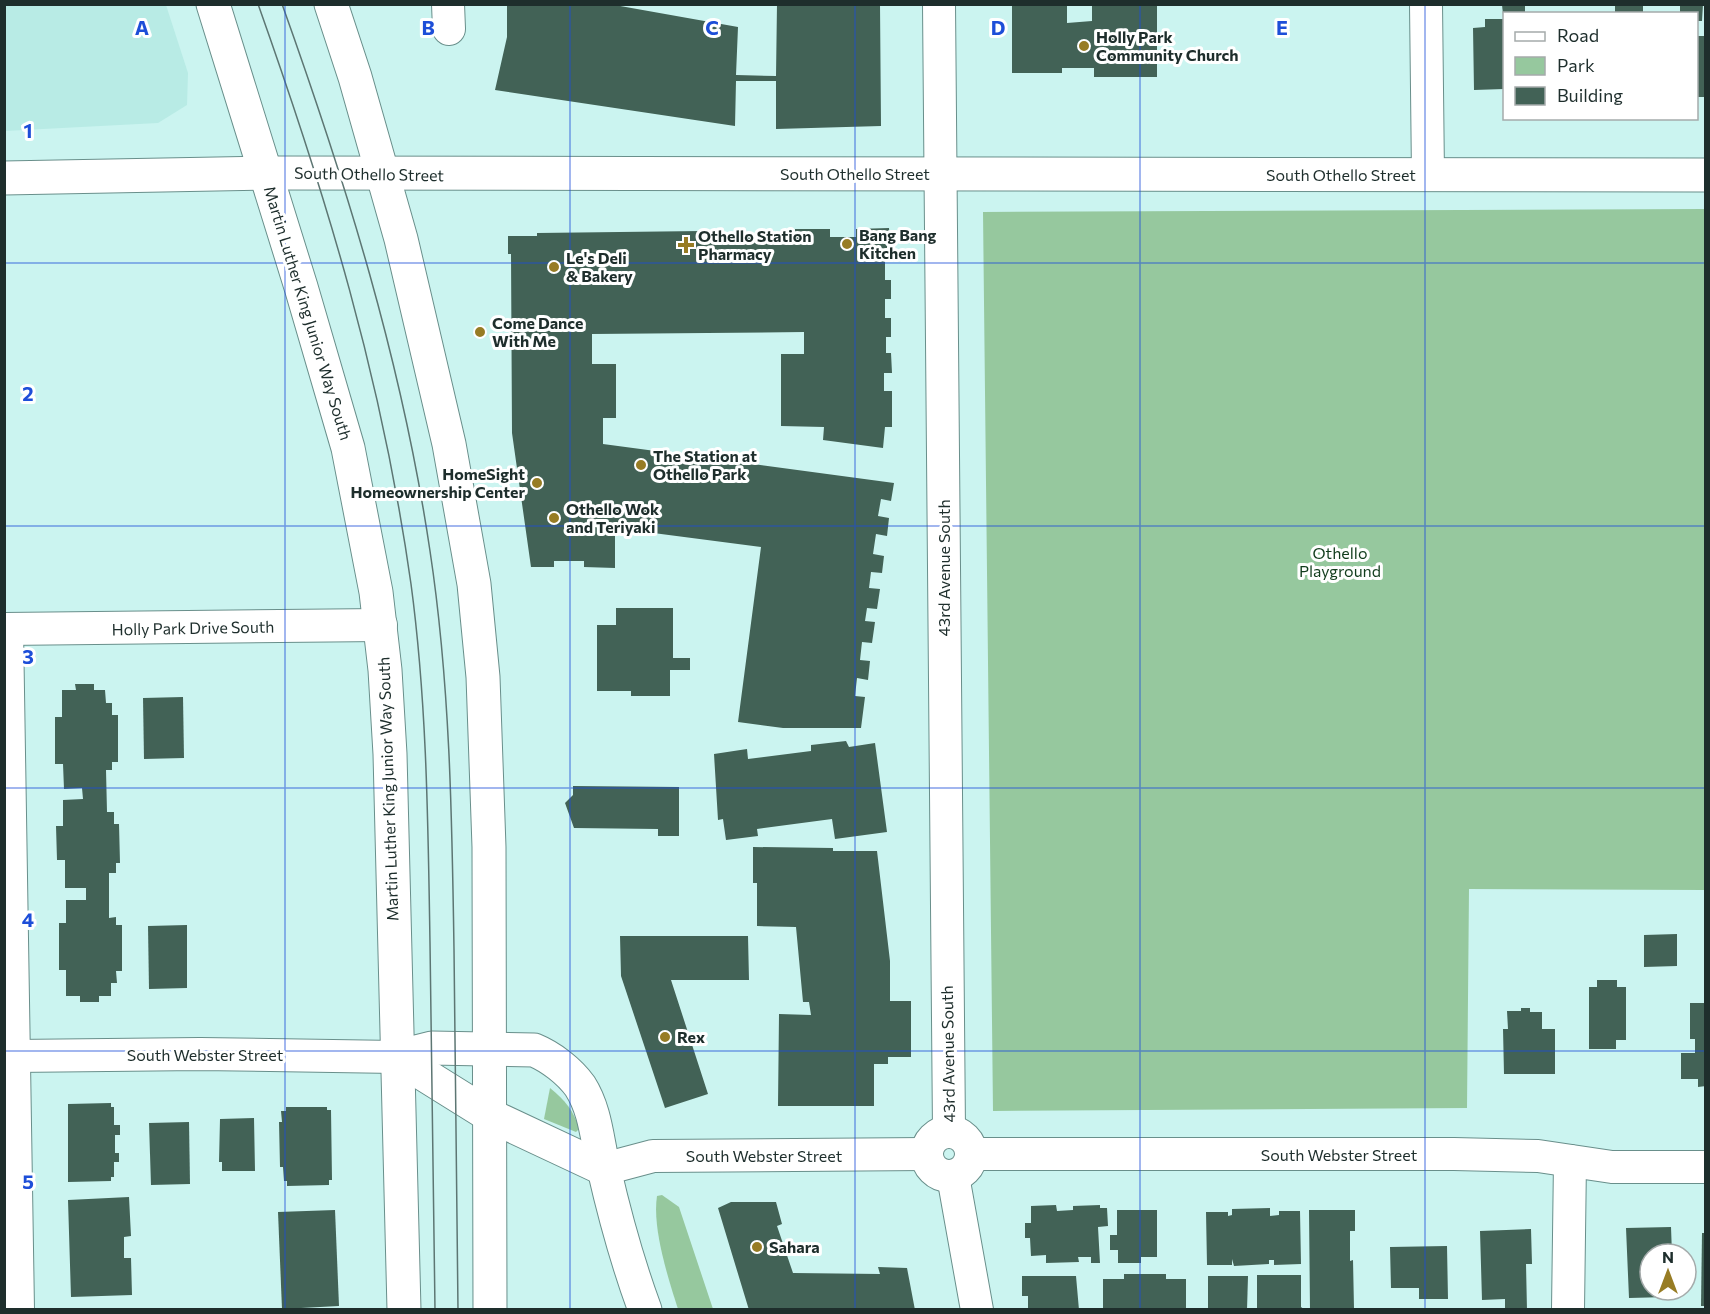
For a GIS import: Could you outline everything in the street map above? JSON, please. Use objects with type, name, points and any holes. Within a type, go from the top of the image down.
[{"type":"main road","name":"Martin Luther King Junior Way South","points":[[213,4],[348,448],[364,520],[381,625],[390,754],[404,1310]]},
{"type":"main road","points":[[331,4],[356,77],[449,444],[474,584],[483,677],[487,776],[490,1310]]},
{"type":"main road","name":"South Othello Street","points":[[4,178],[266,173],[382,175],[1706,175]]},
{"type":"main road","points":[[396,1057],[432,1048],[534,1050],[545,1054],[564,1069],[579,1086],[593,1114],[604,1169],[630,1269],[645,1310]]},
{"type":"main road","points":[[396,1057],[489,1115],[604,1169]]},
{"type":"street","name":"43rd Avenue South","points":[[939,4],[949,1131]]},
{"type":"street","points":[[1426,4],[1428,176]]},
{"type":"street","name":"Holly Park Drive South","points":[[6,629],[381,625]]},
{"type":"street","points":[[6,629],[18,1310]]},
{"type":"street","name":"South Webster Street","points":[[14,1056],[200,1054],[396,1057]]},
{"type":"street","points":[[962,1165],[940,1175],[933,1170],[926,1154],[933,1138],[949,1131],[965,1138],[962,1165],[977,1310]]},
{"type":"street","name":"South Webster Street","points":[[604,1169],[653,1156],[926,1154]]},
{"type":"street","name":"South Webster Street","points":[[962,1165],[1454,1154],[1538,1156],[1612,1167],[1706,1167]]},
{"type":"street","points":[[1568,1310],[1570,1161]]},
{"type":"shaded area","points":[[5,4],[166,5],[188,73],[187,105],[158,123],[5,131]]},
{"type":"green space","name":"Othello Playground","points":[[1705,209],[1705,890],[1469,889],[1467,1108],[993,1111],[983,212]]},
{"type":"green space","points":[[550,1088],[572,1111],[579,1129],[576,1132],[544,1119]]},
{"type":"green space","points":[[662,1195],[679,1207],[713,1309],[678,1309],[659,1238],[656,1209],[657,1196]]},
{"type":"building","points":[[507,4],[609,4],[738,27],[736,75],[776,76],[777,4],[880,4],[881,126],[776,129],[776,81],[736,81],[735,126],[495,90],[507,37]]},
{"type":"building","name":"Holly Park Community Church","points":[[1012,4],[1067,4],[1067,23],[1092,21],[1092,4],[1157,4],[1157,77],[1094,77],[1094,68],[1062,68],[1062,73],[1012,73]]},
{"type":"building","points":[[1615,4],[1643,4],[1643,12],[1615,12]]},
{"type":"building","points":[[1680,4],[1703,4],[1702,21],[1698,21],[1698,12],[1680,12]]},
{"type":"building","points":[[1502,5],[1525,5],[1525,12],[1503,12],[1503,14]]},
{"type":"building","points":[[1485,19],[1503,19],[1503,89],[1474,90],[1473,28],[1485,27]]},
{"type":"building","points":[[1698,36],[1706,36],[1706,97],[1698,97]]},
{"type":"building","name":"The Station at Othello Park","points":[[889,228],[891,259],[885,260],[885,280],[891,280],[891,299],[885,299],[885,318],[891,318],[891,337],[886,337],[886,353],[891,353],[892,373],[884,373],[884,391],[892,391],[892,427],[885,427],[883,448],[823,440],[824,427],[781,426],[781,354],[804,354],[804,332],[592,334],[592,364],[616,364],[616,418],[603,418],[603,444],[894,483],[891,501],[881,499],[878,516],[889,518],[887,536],[876,534],[873,554],[884,556],[882,573],[871,572],[869,588],[880,589],[877,609],[867,608],[865,621],[875,622],[872,643],[862,642],[860,660],[870,661],[868,680],[857,678],[855,696],[865,697],[861,728],[783,728],[738,722],[761,547],[615,528],[615,568],[584,567],[584,561],[554,561],[554,567],[531,567],[512,433],[511,254],[508,254],[508,236],[537,236],[537,233],[702,231],[702,238],[795,237],[795,229],[830,229],[830,237],[856,237],[856,229]]},
{"type":"building","points":[[616,608],[673,608],[673,658],[690,658],[690,670],[670,670],[670,696],[631,696],[631,691],[597,691],[597,625],[616,625]]},
{"type":"building","points":[[75,684],[94,684],[94,690],[105,690],[106,703],[112,703],[112,715],[118,715],[118,762],[112,762],[112,770],[106,770],[107,812],[114,812],[114,824],[119,824],[120,863],[116,863],[116,873],[109,873],[109,918],[116,917],[116,925],[122,925],[122,971],[116,971],[117,983],[111,983],[111,996],[99,996],[99,1002],[80,1002],[80,996],[66,996],[66,970],[59,970],[59,923],[66,923],[66,900],[86,900],[86,888],[65,888],[65,860],[57,860],[56,826],[63,826],[63,800],[83,799],[82,788],[64,789],[63,764],[55,764],[55,717],[62,717],[62,690],[76,690]]},
{"type":"building","points":[[183,697],[184,758],[144,759],[143,698]]},
{"type":"building","points":[[846,741],[849,747],[875,743],[887,832],[835,839],[832,819],[757,829],[758,836],[726,840],[723,819],[718,820],[714,754],[747,749],[748,759],[811,751],[811,745]]},
{"type":"building","points":[[573,786],[679,787],[679,836],[658,836],[658,829],[574,828],[565,803],[573,795]]},
{"type":"building","points":[[753,847],[877,851],[890,961],[890,1001],[911,1001],[911,1057],[888,1057],[888,1064],[874,1064],[874,1106],[778,1106],[779,1014],[811,1015],[809,1002],[803,1002],[796,927],[757,926],[757,883],[753,883]]},
{"type":"building","points":[[187,925],[187,988],[149,989],[148,926]]},
{"type":"building","points":[[1677,934],[1677,966],[1644,967],[1644,935]]},
{"type":"building","name":"Rex","points":[[620,936],[748,936],[749,980],[671,980],[708,1094],[665,1108],[621,976]]},
{"type":"building","points":[[1597,980],[1617,980],[1617,987],[1626,987],[1626,1040],[1616,1040],[1616,1049],[1589,1049],[1589,987],[1597,987]]},
{"type":"building","points":[[1690,1003],[1706,1003],[1706,1086],[1698,1087],[1698,1079],[1681,1079],[1681,1053],[1695,1053],[1695,1039],[1690,1039]]},
{"type":"building","points":[[1521,1008],[1530,1008],[1530,1012],[1542,1012],[1542,1029],[1555,1029],[1555,1074],[1504,1074],[1503,1029],[1508,1029],[1507,1011],[1521,1011]]},
{"type":"building","points":[[111,1103],[111,1107],[114,1107],[114,1125],[120,1125],[120,1135],[115,1135],[115,1153],[119,1153],[119,1162],[114,1162],[114,1177],[111,1177],[111,1181],[68,1182],[68,1104]]},
{"type":"building","points":[[286,1107],[327,1107],[327,1110],[331,1110],[332,1180],[329,1180],[329,1185],[287,1186],[287,1181],[284,1181],[283,1167],[280,1167],[279,1122],[282,1122],[281,1111],[286,1111]]},
{"type":"building","points":[[254,1118],[255,1171],[222,1171],[222,1162],[219,1162],[220,1119]]},
{"type":"building","points":[[189,1122],[190,1184],[151,1185],[149,1123]]},
{"type":"building","points":[[129,1197],[131,1236],[124,1237],[124,1258],[131,1258],[132,1295],[71,1297],[68,1200]]},
{"type":"building","name":"Sahara","points":[[731,1202],[776,1202],[782,1224],[777,1226],[793,1273],[880,1274],[878,1267],[907,1268],[915,1310],[749,1310],[718,1208]]},
{"type":"building","points":[[1056,1205],[1057,1211],[1073,1210],[1073,1206],[1100,1205],[1100,1208],[1107,1208],[1108,1226],[1098,1227],[1100,1263],[1091,1263],[1091,1257],[1078,1257],[1079,1262],[1046,1263],[1046,1255],[1031,1256],[1030,1238],[1025,1238],[1025,1223],[1031,1223],[1031,1206]]},
{"type":"building","points":[[1270,1208],[1270,1216],[1279,1215],[1279,1211],[1300,1211],[1301,1264],[1274,1265],[1274,1260],[1269,1260],[1269,1264],[1234,1266],[1232,1259],[1232,1265],[1207,1265],[1206,1212],[1228,1212],[1228,1216],[1232,1215],[1232,1209]]},
{"type":"building","points":[[335,1210],[339,1306],[282,1309],[278,1212]]},
{"type":"building","points":[[1117,1210],[1157,1210],[1157,1257],[1141,1257],[1141,1263],[1118,1263],[1118,1250],[1110,1250],[1110,1235],[1117,1235]]},
{"type":"building","points":[[1309,1210],[1355,1210],[1355,1231],[1350,1231],[1354,1308],[1350,1310],[1310,1310]]},
{"type":"building","points":[[1671,1227],[1672,1242],[1638,1242],[1638,1298],[1629,1298],[1626,1228]]},
{"type":"building","points":[[1531,1229],[1532,1264],[1526,1264],[1527,1310],[1505,1310],[1505,1299],[1482,1300],[1480,1231]]},
{"type":"building","points":[[1702,1233],[1706,1233],[1706,1306],[1701,1306]]},
{"type":"building","points":[[1447,1246],[1448,1299],[1419,1299],[1419,1288],[1391,1288],[1390,1247]]},
{"type":"building","points":[[1124,1274],[1166,1274],[1166,1279],[1186,1279],[1186,1310],[1103,1310],[1103,1279],[1124,1279]]},
{"type":"building","points":[[1257,1275],[1301,1275],[1301,1307],[1305,1310],[1257,1310]]},
{"type":"building","points":[[1022,1276],[1076,1276],[1079,1310],[1028,1310],[1028,1296],[1022,1296]]},
{"type":"building","points":[[1208,1276],[1248,1276],[1247,1310],[1208,1310]]},
{"type":"tram line","points":[[258,4],[307,148],[350,290],[385,434],[411,584],[424,718],[427,808],[435,1310]]},
{"type":"tram line","points":[[282,4],[350,206],[388,342],[418,481],[437,601],[446,700],[451,799],[458,1310]]},
{"type":"place","name":"Holly Park Community Church","points":[[1084,46]]},
{"type":"place","name":"Bang Bang Kitchen","points":[[847,244]]},
{"type":"place","name":"Othello Station Pharmacy","points":[[686,245]]},
{"type":"place","name":"Le's Deli & Bakery","points":[[554,267]]},
{"type":"place","name":"Come Dance With Me","points":[[480,332]]},
{"type":"place","name":"The Station at Othello Park","points":[[641,465]]},
{"type":"place","name":"HomeSight Homeownership Center","points":[[537,483]]},
{"type":"place","name":"Othello Wok and Teriyaki","points":[[554,518]]},
{"type":"place","name":"Rex","points":[[665,1037]]},
{"type":"place","name":"Sahara","points":[[757,1247]]}]
